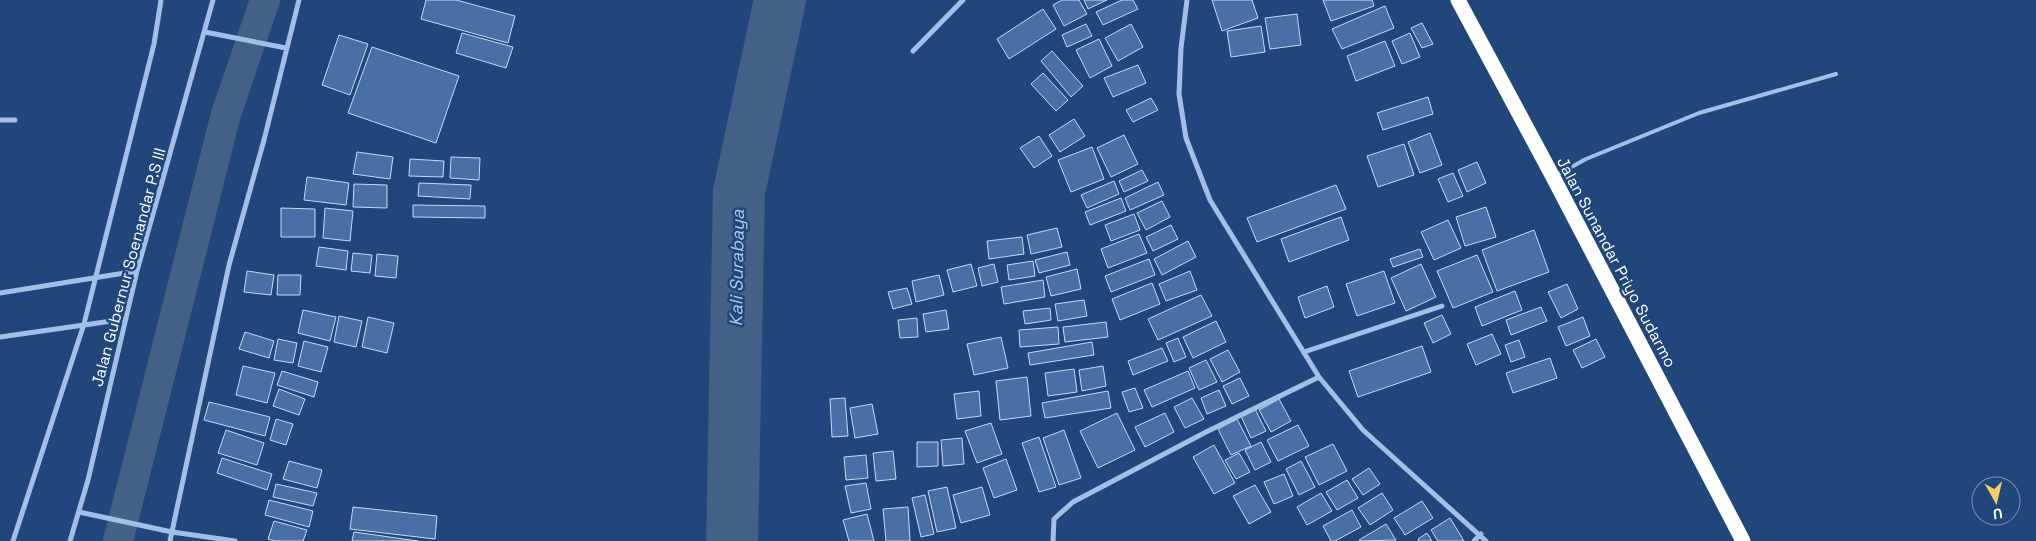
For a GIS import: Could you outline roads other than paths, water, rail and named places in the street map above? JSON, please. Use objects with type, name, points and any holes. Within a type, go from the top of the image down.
[{"type":"highway","name":"Jalan Sunandar Priyo Sudarmo","points":[[1458,0],[1553,176],[1743,541]]},
{"type":"street","points":[[13,541],[84,324],[154,44],[160,0]]},
{"type":"street","name":"Jalan Gubernur Soenandar P.S III","points":[[70,541],[79,512],[137,270],[213,0]]},
{"type":"street","points":[[170,541],[229,266],[264,140],[299,0]]},
{"type":"street","points":[[913,51],[963,0]]},
{"type":"street","points":[[1187,0],[1181,48],[1179,94],[1186,138],[1210,200],[1320,377],[1363,430],[1486,541]]},
{"type":"street","points":[[205,32],[286,48]]},
{"type":"street","points":[[0,120],[15,120]]},
{"type":"street","points":[[0,293],[137,270]]},
{"type":"street","points":[[1304,352],[1442,306]]},
{"type":"street","points":[[0,337],[126,318]]},
{"type":"street","points":[[1053,541],[1054,519],[1073,502],[1206,432],[1320,377]]},
{"type":"street","points":[[79,512],[172,532],[235,541]]},
{"type":"street","points":[[1474,541],[1480,534]]},
{"type":"lane","points":[[1553,176],[1586,159],[1699,113],[1836,74]]},
{"type":"waterway","points":[[118,541],[226,114],[265,0]]},
{"type":"waterway","name":"Kali Surabaya","points":[[732,541],[739,192],[780,0]]}]
